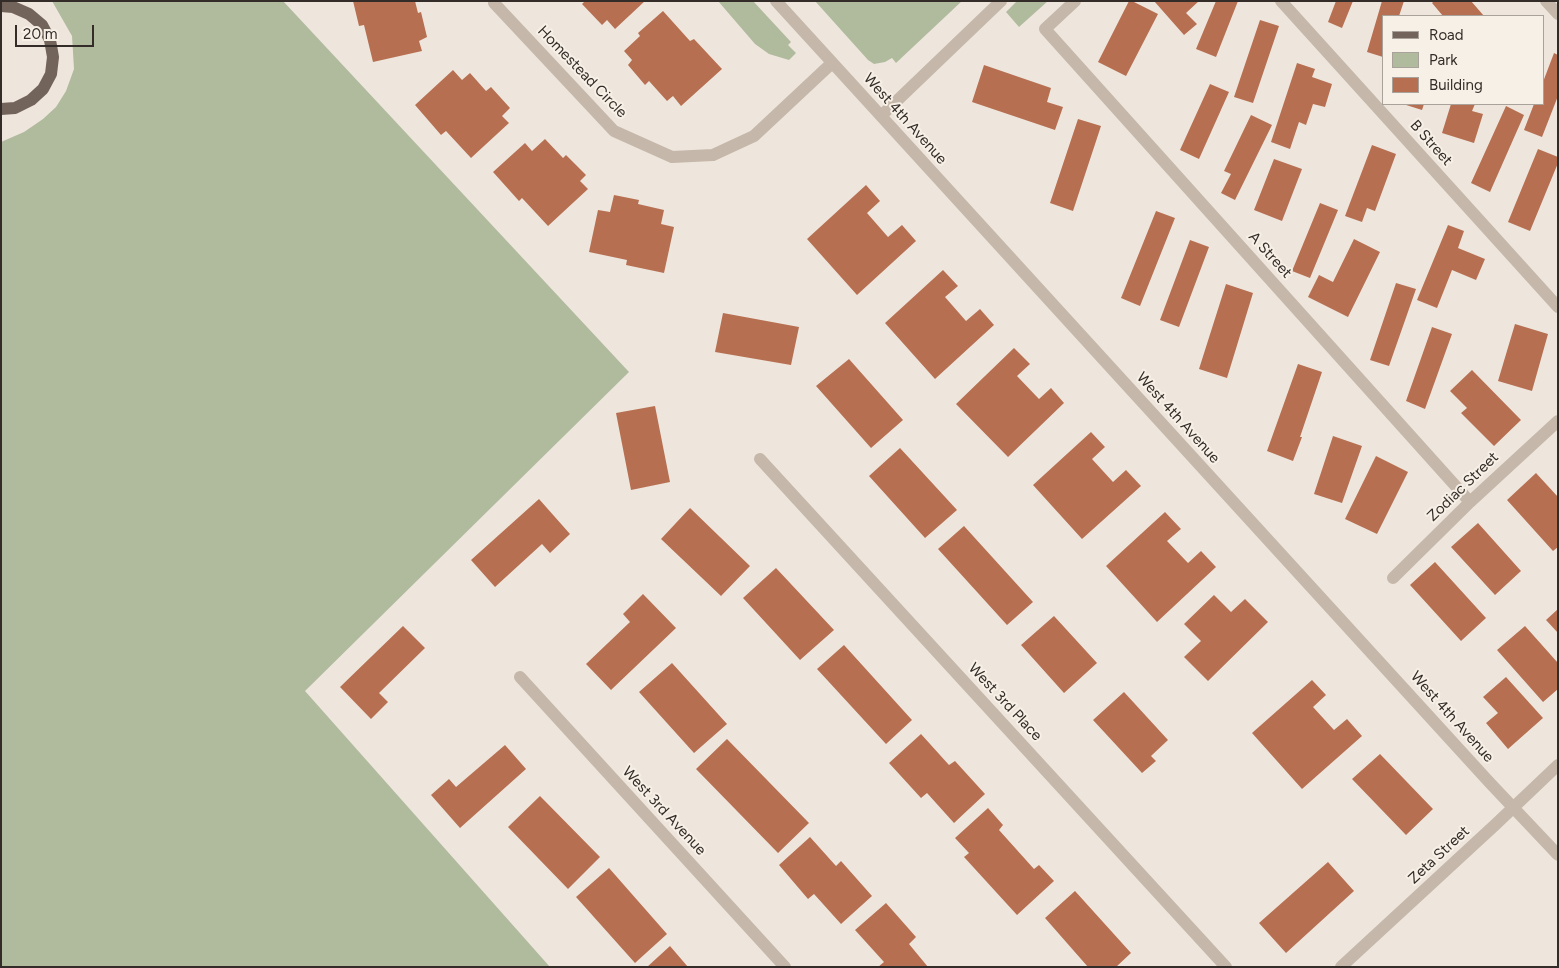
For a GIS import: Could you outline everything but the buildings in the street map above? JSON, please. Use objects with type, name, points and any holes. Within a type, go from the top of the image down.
[{"type":"main road","points":[[25,1],[29,14]]},
{"type":"main road","points":[[1,6],[13,7],[29,14],[42,25],[50,40],[53,57],[50,74],[43,88],[31,100],[15,108],[4,110]]},
{"type":"street","name":"West 4th Avenue","points":[[776,1],[1558,855]]},
{"type":"street","points":[[881,116],[1001,1]]},
{"type":"street","name":"A Street","points":[[1075,1],[1045,29],[1470,502]]},
{"type":"street","name":"B Street","points":[[1281,1],[1558,307]]},
{"type":"street","points":[[1546,1],[1558,14]]},
{"type":"street","name":"Homestead Circle","points":[[494,3],[614,131],[672,157],[713,155],[754,136],[832,62]]},
{"type":"street","name":"Zodiac Street","points":[[1393,578],[1470,502],[1558,421]]},
{"type":"street","name":"West 3rd Place","points":[[760,459],[1226,967]]},
{"type":"street","name":"West 3rd Avenue","points":[[520,677],[785,967]]},
{"type":"street","name":"Zeta Street","points":[[1341,967],[1558,765]]},
{"type":"green space","points":[[52,1],[283,1],[629,372],[305,691],[550,967],[1,967],[1,142],[24,132],[56,107],[66,91],[74,69],[72,36]]},
{"type":"green space","points":[[718,1],[753,1],[791,42],[788,45],[796,53],[789,60],[769,54],[755,44]]},
{"type":"green space","points":[[815,1],[962,1],[896,63],[892,58],[885,62],[874,64],[868,60]]},
{"type":"green space","points":[[1017,1],[1048,1],[1019,27],[1006,12]]}]
